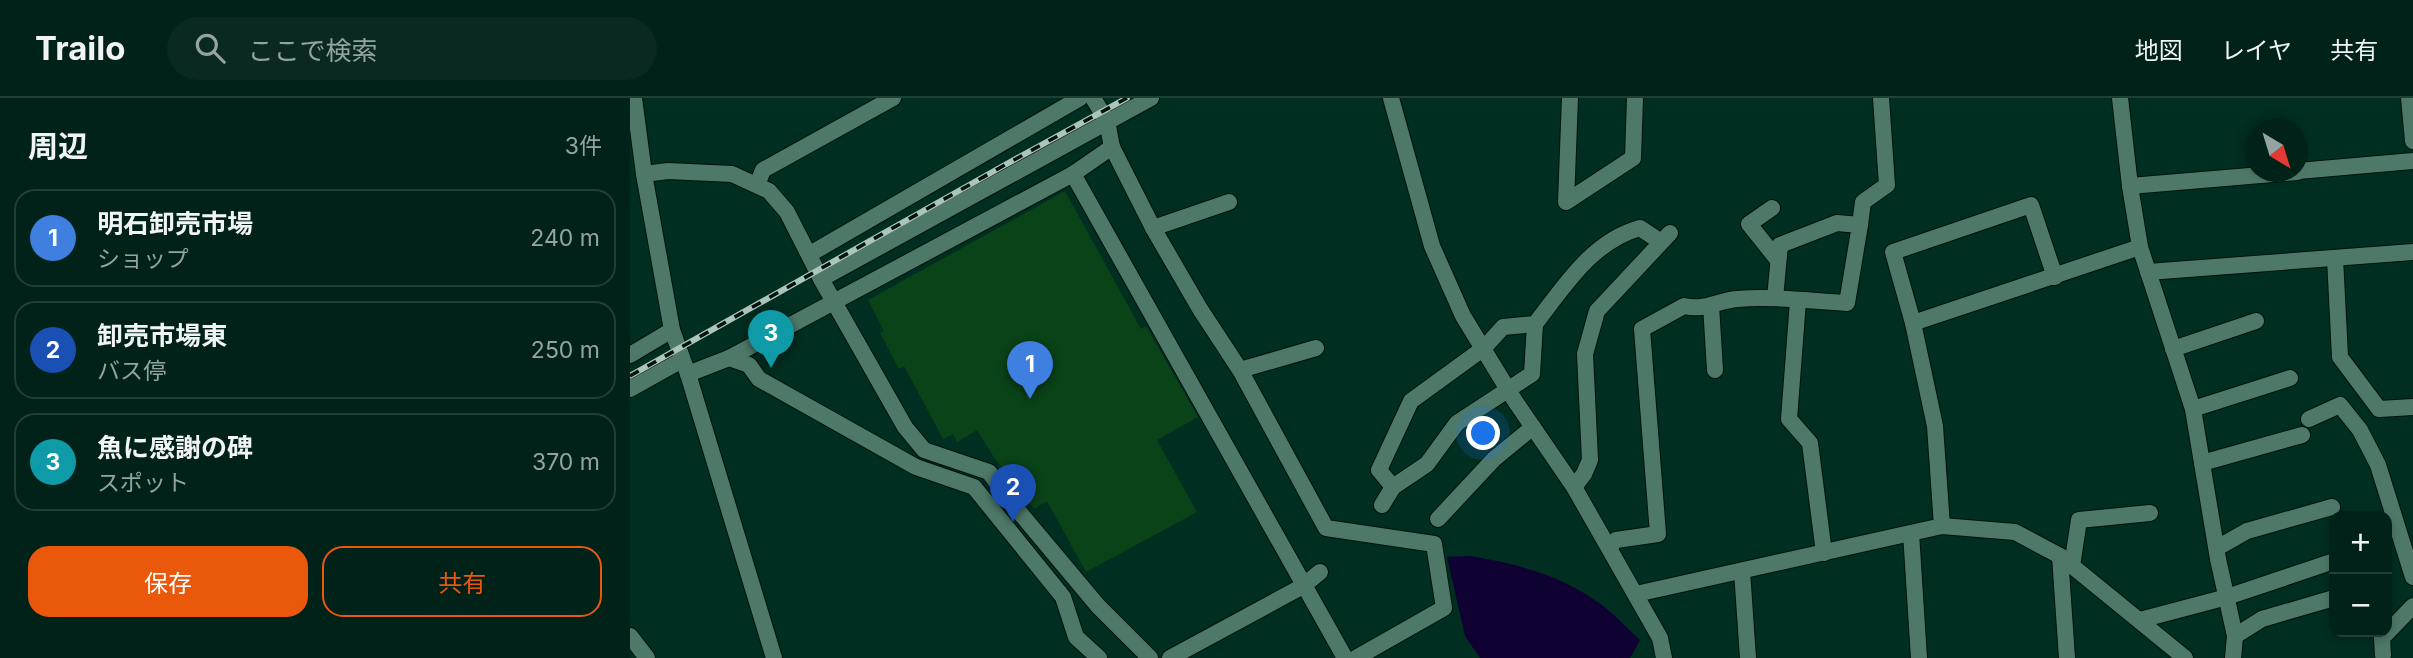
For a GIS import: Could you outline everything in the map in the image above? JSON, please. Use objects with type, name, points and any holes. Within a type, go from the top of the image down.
[{"type":"street","points":[[634,98],[635,145],[644,174],[672,330],[774,658]]},
{"type":"street","points":[[757,185],[763,170],[893,98]]},
{"type":"street","points":[[810,254],[1080,98]]},
{"type":"street","points":[[1093,98],[1107,121],[1112,148],[1153,228],[1200,309],[1240,370],[1326,528],[1434,544],[1444,608],[1356,658]]},
{"type":"street","points":[[821,279],[1151,98]]},
{"type":"street","points":[[1391,98],[1433,246],[1463,316],[1574,487],[1660,638],[1664,658]]},
{"type":"street","points":[[1570,98],[1566,202],[1633,158],[1635,98]]},
{"type":"street","points":[[1609,547],[1616,540],[1658,534],[1642,329],[1684,306],[1698,309],[1734,299],[1775,298],[1847,303],[1863,202],[1887,185],[1881,98]]},
{"type":"street","points":[[2120,98],[2140,247],[2193,409],[2235,636],[2233,658]]},
{"type":"street","points":[[2409,98],[2413,141]]},
{"type":"street","points":[[630,389],[685,367],[729,358],[1073,174],[1112,148]]},
{"type":"street","points":[[2308,171],[2413,162]]},
{"type":"street","points":[[644,174],[668,171],[732,174],[769,191],[787,212],[821,279],[905,427],[924,450],[989,472],[1010,502],[1098,607],[1150,658]]},
{"type":"street","points":[[1073,174],[1345,658]]},
{"type":"street","points":[[2130,186],[2245,176]]},
{"type":"street","points":[[1153,228],[1229,202]]},
{"type":"street","points":[[1942,526],[1935,426],[1913,323],[1893,252],[2031,205],[2054,277]]},
{"type":"street","points":[[1772,208],[1749,224],[1777,259]]},
{"type":"street","points":[[1775,298],[1780,245],[1838,223],[1860,225]]},
{"type":"street","points":[[1382,505],[1394,487],[1427,464],[1457,423],[1532,374],[1535,324],[1583,263],[1624,233],[1640,228],[1666,238],[1597,311],[1585,354],[1590,460],[1574,487]]},
{"type":"street","points":[[1913,323],[2140,247]]},
{"type":"street","points":[[2148,272],[2413,252]]},
{"type":"street","points":[[2335,258],[2340,357],[2379,409],[2413,407]]},
{"type":"street","points":[[1798,301],[1789,419],[1810,443],[1824,553]]},
{"type":"street","points":[[1712,305],[1715,370]]},
{"type":"street","points":[[2173,349],[2256,321]]},
{"type":"street","points":[[1394,487],[1379,470],[1411,401],[1485,348],[1503,327],[1535,324]]},
{"type":"street","points":[[630,355],[672,330]]},
{"type":"street","points":[[1240,370],[1316,348]]},
{"type":"street","points":[[729,358],[749,365],[759,379],[916,467],[974,487],[1063,597],[1076,637],[1099,658]]},
{"type":"street","points":[[2193,409],[2290,378]]},
{"type":"street","points":[[2309,419],[2340,405],[2360,430],[2378,465],[2413,577]]},
{"type":"street","points":[[1438,519],[1494,459],[1533,427]]},
{"type":"street","points":[[2202,463],[2302,435]]},
{"type":"street","points":[[2217,548],[2247,531],[2332,507]]},
{"type":"street","points":[[2067,658],[2066,561],[2079,520],[2150,513]]},
{"type":"street","points":[[1636,594],[1942,526],[2015,532],[2066,561],[2185,658]]},
{"type":"street","points":[[1911,533],[1919,658]]},
{"type":"street","points":[[2140,620],[2227,597],[2329,563]]},
{"type":"street","points":[[1742,571],[1748,658]]},
{"type":"street","points":[[1170,658],[1303,586],[1321,572]]},
{"type":"street","points":[[2235,636],[2262,619],[2329,599]]},
{"type":"street","points":[[2380,657],[2382,638],[2413,606]]},
{"type":"street","points":[[630,636],[648,658]]},
{"type":"shaded area","points":[[1470,556],[1540,573],[1588,596],[1608,610],[1640,640],[1630,658],[1480,658],[1465,636],[1447,557]]},
{"type":"building","points":[[1065,191],[1141,329],[1146,326],[1198,417],[1157,440],[1197,512],[1086,572],[1047,501],[1034,509],[993,456],[977,430],[957,442],[953,434],[943,439],[904,366],[899,369],[880,333],[884,331],[868,300]]},
{"type":"railway","points":[[630,376],[1127,98]]},
{"type":"place","name":"魚に感謝の碑","points":[[771,368]]},
{"type":"place","name":"明石卸売市場","points":[[1030,399]]},
{"type":"place","name":"卸売市場東","points":[[1013,522]]}]
